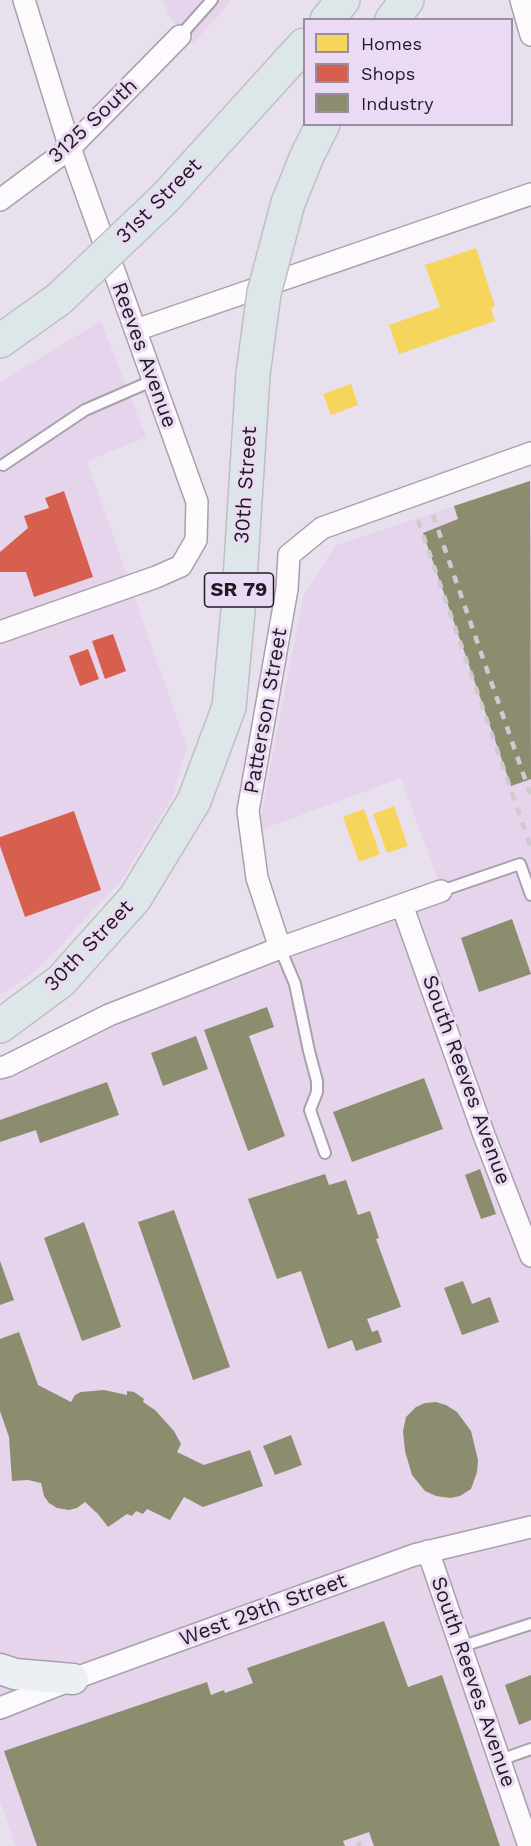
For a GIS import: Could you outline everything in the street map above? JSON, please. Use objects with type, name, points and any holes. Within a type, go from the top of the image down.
[{"type":"main road","points":[[329,18],[343,0]]},
{"type":"main road","points":[[394,18],[407,0]]},
{"type":"main road","name":"31st Street","points":[[0,341],[59,299],[165,198],[303,46]]},
{"type":"main road","name":"30th Street","points":[[0,1026],[61,981],[135,898],[194,801],[229,707],[238,611],[253,374],[264,293],[288,203],[322,126]]},
{"type":"main road","points":[[0,1669],[15,1674],[73,1679]]},
{"type":"street","name":"Reeves Avenue","points":[[0,632],[181,566],[196,540],[198,502],[70,148],[24,0]]},
{"type":"street","points":[[521,0],[531,35]]},
{"type":"street","name":"3125 South","points":[[0,200],[70,148],[180,36]]},
{"type":"street","points":[[136,330],[531,194]]},
{"type":"street","name":"Patterson Street","points":[[280,948],[257,878],[248,811],[287,589],[289,555],[322,528],[531,453]]},
{"type":"street","points":[[0,1068],[109,1015],[280,948],[441,891]]},
{"type":"street","name":"South Reeves Avenue","points":[[402,905],[484,1135],[531,1256]]},
{"type":"street","name":"West 29th Street","points":[[0,1708],[73,1679],[414,1555],[531,1527]]},
{"type":"street","name":"South Reeves Avenue","points":[[428,1551],[529,1846]]},
{"type":"lane","points":[[180,36],[212,0]]},
{"type":"lane","points":[[3,465],[85,410],[154,380]]},
{"type":"lane","points":[[441,891],[520,864],[531,895]]},
{"type":"lane","points":[[280,948],[295,984],[317,1081],[317,1092],[310,1110],[325,1153]]},
{"type":"lane","points":[[460,1647],[531,1624]]},
{"type":"lane","points":[[500,1760],[531,1749]]},
{"type":"shaded area","points":[[163,0],[232,0],[193,43],[169,16]]},
{"type":"shaded area","points":[[101,321],[146,437],[87,461],[187,747],[172,798],[121,881],[37,970],[0,995],[0,382]]},
{"type":"shaded area","points":[[531,480],[531,1846],[16,1846],[0,1801],[0,1069],[395,918],[389,899],[438,880],[401,778],[258,831],[303,597],[335,546]]},
{"type":"building: Homes","points":[[476,248],[495,306],[491,308],[495,321],[399,354],[389,325],[440,307],[425,265]]},
{"type":"building: Homes","points":[[351,384],[358,405],[331,415],[323,394]]},
{"type":"building: Homes","points":[[394,806],[408,846],[387,853],[373,814]]},
{"type":"building: Homes","points":[[364,809],[380,854],[359,862],[343,817]]},
{"type":"building: Shops","points":[[64,491],[93,577],[34,597],[26,572],[0,572],[0,552],[28,528],[24,516],[49,508],[45,498]]},
{"type":"building: Shops","points":[[113,634],[126,671],[105,679],[92,641]]},
{"type":"building: Shops","points":[[88,649],[99,679],[80,686],[69,656]]},
{"type":"building: Shops","points":[[74,811],[101,890],[25,917],[0,846],[0,837]]},
{"type":"building: Industry","points":[[530,481],[531,779],[511,786],[423,533],[458,519],[454,506]]},
{"type":"building: Industry","points":[[512,919],[531,974],[479,992],[461,938]]},
{"type":"building: Industry","points":[[267,1007],[274,1027],[249,1036],[285,1136],[248,1151],[204,1030]]},
{"type":"building: Industry","points":[[196,1036],[208,1069],[163,1086],[151,1053]]},
{"type":"building: Industry","points":[[424,1078],[443,1129],[352,1162],[333,1112]]},
{"type":"building: Industry","points":[[107,1082],[119,1115],[40,1143],[36,1130],[0,1142],[0,1120]]},
{"type":"building: Industry","points":[[480,1169],[496,1214],[481,1219],[465,1175]]},
{"type":"building: Industry","points":[[325,1174],[329,1185],[346,1180],[358,1215],[370,1211],[379,1238],[376,1239],[401,1307],[367,1319],[372,1332],[378,1330],[382,1342],[356,1351],[352,1340],[328,1349],[301,1271],[277,1279],[248,1199]]},
{"type":"building: Industry","points":[[174,1210],[230,1367],[193,1380],[138,1222]]},
{"type":"building: Industry","points":[[84,1222],[121,1327],[82,1341],[44,1238]]},
{"type":"building: Industry","points":[[0,1261],[14,1300],[0,1305]]},
{"type":"building: Industry","points":[[463,1281],[472,1304],[490,1297],[499,1322],[462,1335],[444,1288]]},
{"type":"building: Industry","points":[[19,1332],[38,1385],[71,1402],[75,1395],[81,1392],[104,1390],[127,1395],[127,1391],[134,1392],[144,1399],[143,1402],[155,1410],[174,1431],[181,1444],[177,1452],[204,1465],[250,1450],[263,1486],[203,1507],[184,1497],[170,1520],[147,1509],[143,1514],[136,1511],[132,1516],[127,1514],[108,1527],[85,1502],[69,1510],[57,1508],[44,1496],[41,1483],[28,1480],[12,1481],[9,1437],[0,1411],[0,1339]]},
{"type":"building: Industry","points":[[436,1402],[457,1412],[471,1431],[478,1460],[477,1472],[471,1489],[460,1496],[450,1498],[436,1496],[425,1491],[412,1475],[405,1451],[403,1431],[406,1417],[416,1407]]},
{"type":"building: Industry","points":[[291,1435],[302,1465],[275,1475],[263,1446]]},
{"type":"building: Industry","points":[[384,1621],[408,1687],[442,1675],[500,1846],[374,1846],[369,1832],[343,1841],[345,1846],[37,1846],[4,1751],[207,1682],[211,1695],[224,1690],[225,1693],[253,1683],[247,1668]]},
{"type":"building: Industry","points":[[531,1675],[531,1720],[519,1725],[505,1685]]},
{"type":"railway","points":[[433,515],[531,796]]},
{"type":"railway","points":[[418,520],[531,848]]},
{"type":"railway","points":[[358,1842],[360,1846]]}]
